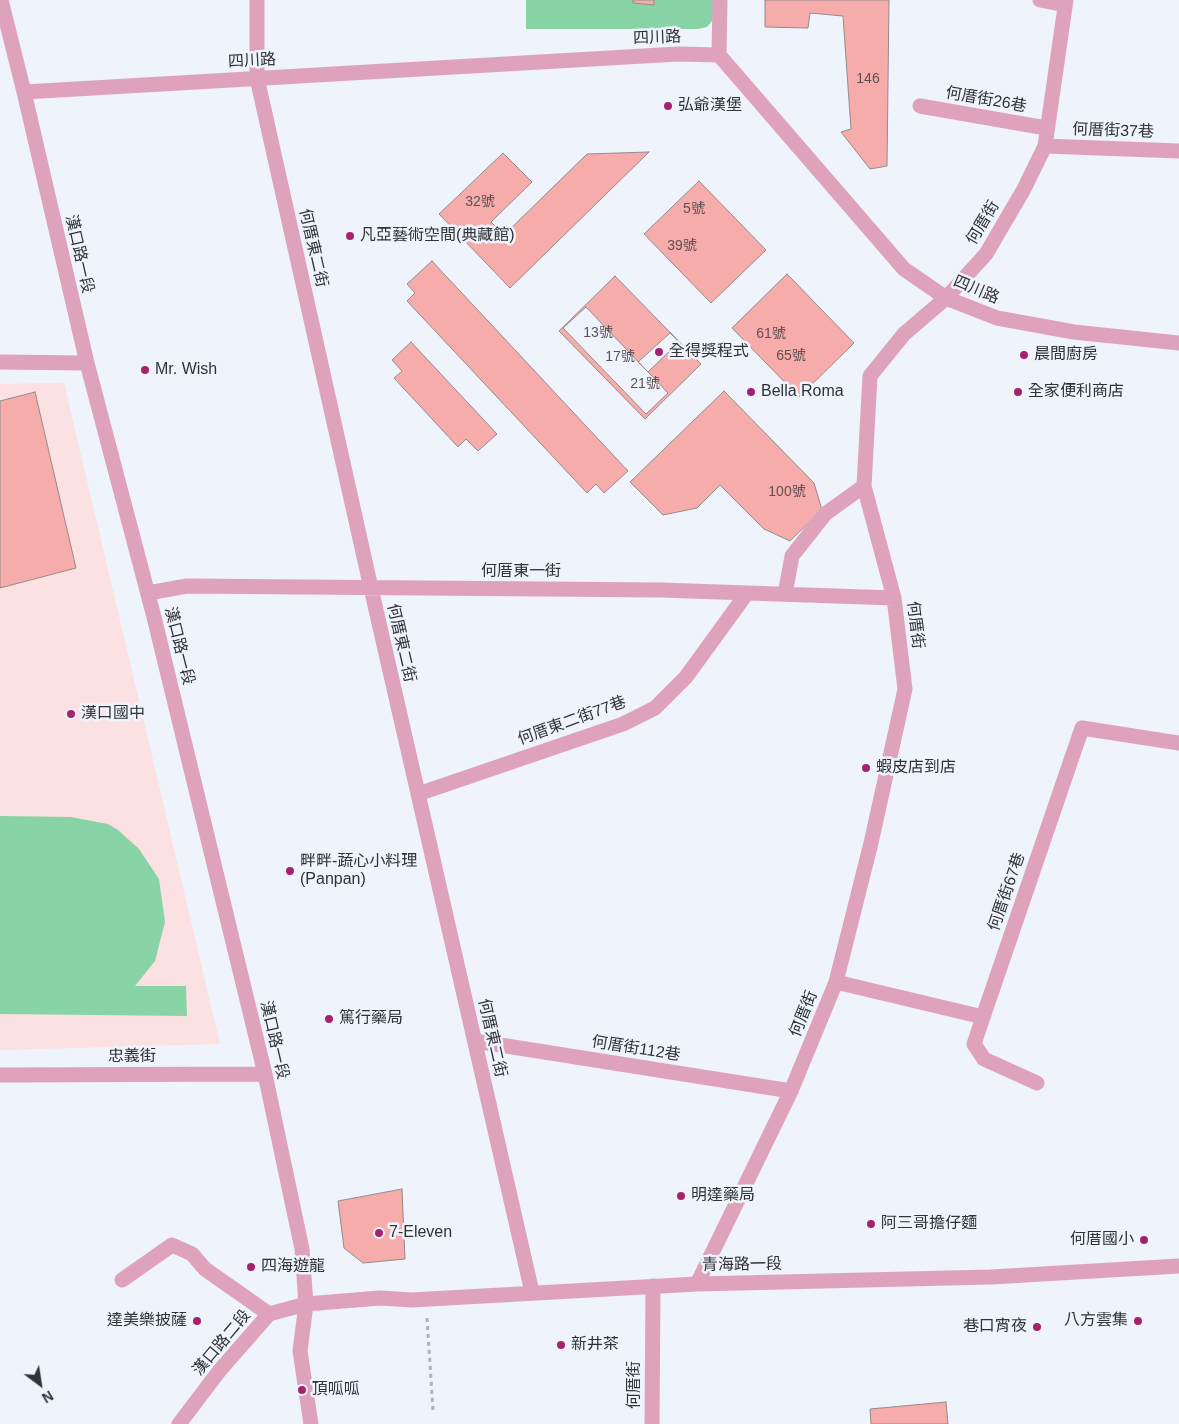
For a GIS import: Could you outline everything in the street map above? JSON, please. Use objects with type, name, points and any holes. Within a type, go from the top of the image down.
[{"type":"street","name":"漢口路一段","points":[[1,0],[87,363],[148,594],[265,1074],[302,1249],[306,1304],[300,1351],[311,1424]]},
{"type":"street","name":"何厝東二街","points":[[257,0],[257,78],[532,1292]]},
{"type":"street","points":[[719,56],[720,0]]},
{"type":"street","points":[[1040,0],[1066,3]]},
{"type":"street","name":"何厝街","points":[[697,1284],[791,1091],[836,982],[905,689],[894,598],[864,486],[870,376],[904,334],[946,298],[986,254],[1024,189],[1045,146],[1046,128],[1066,3]]},
{"type":"street","name":"四川路","points":[[24,92],[678,54],[719,56],[904,269],[946,298],[997,318],[1074,332],[1179,343]]},
{"type":"street","name":"何厝街26巷","points":[[920,106],[1046,128]]},
{"type":"street","name":"何厝街37巷","points":[[1045,146],[1179,151]]},
{"type":"street","points":[[0,362],[87,363]]},
{"type":"street","points":[[785,594],[792,556],[826,514],[864,486]]},
{"type":"street","name":"何厝東一街","points":[[148,594],[187,586],[661,590],[894,598]]},
{"type":"street","name":"何厝東二街77巷","points":[[418,794],[623,724],[655,708],[686,677],[747,593]]},
{"type":"street","name":"何厝街67巷","points":[[983,1017],[1082,728],[1179,743]]},
{"type":"street","points":[[836,982],[983,1017],[974,1044],[984,1059],[1037,1083]]},
{"type":"street","name":"何厝街112巷","points":[[475,1041],[791,1091]]},
{"type":"street","name":"忠義街","points":[[0,1075],[265,1074]]},
{"type":"street","points":[[122,1280],[172,1245],[192,1254],[205,1269],[269,1314]]},
{"type":"street","name":"青海路一段","points":[[306,1304],[380,1298],[426,1300],[532,1292],[697,1284],[990,1278],[1179,1266]]},
{"type":"street","name":"何厝街","points":[[652,1424],[653,1286]]},
{"type":"street","name":"漢口路二段","points":[[179,1424],[220,1370],[269,1314],[306,1304]]},
{"type":"path","points":[[426,1300],[433,1410]]},
{"type":"shaded area","name":"漢口國中","points":[[64,383],[220,1044],[0,1050],[0,384]]},
{"type":"green space","points":[[526,0],[715,0],[712,21],[707,27],[698,29],[526,29]]},
{"type":"green space","points":[[0,816],[71,817],[108,824],[118,830],[139,849],[159,879],[165,922],[155,961],[135,986],[186,986],[187,1016],[0,1014]]},
{"type":"building","points":[[633,0],[654,0],[654,5],[633,3]]},
{"type":"building","points":[[765,0],[889,0],[887,166],[870,169],[841,132],[851,129],[843,16],[810,13],[808,28],[765,27]]},
{"type":"building","points":[[649,152],[510,288],[439,214],[503,153],[532,182],[491,222],[504,235],[587,154]]},
{"type":"building","points":[[699,181],[766,250],[711,303],[644,234]]},
{"type":"building","points":[[432,261],[628,471],[604,493],[596,484],[587,493],[407,301],[415,293],[407,284]]},
{"type":"building","points":[[787,274],[854,343],[799,397],[732,328]]},
{"type":"building","points":[[615,276],[701,364],[645,419],[559,331]]},
{"type":"building","points":[[586,307],[668,393],[646,414],[563,328]]},
{"type":"building","name":"全得獎程式","points":[[670,333],[679,342],[648,372],[638,362]]},
{"type":"building","points":[[411,342],[497,434],[478,451],[466,439],[458,447],[394,378],[402,371],[392,360]]},
{"type":"building","points":[[724,391],[814,483],[822,510],[790,541],[764,529],[720,485],[697,508],[663,515],[630,482]]},
{"type":"building","points":[[35,392],[76,568],[0,588],[0,401]]},
{"type":"building","points":[[402,1189],[405,1259],[363,1263],[344,1248],[338,1201]]},
{"type":"building","points":[[946,1402],[948,1424],[871,1424],[870,1409]]},
{"type":"place","name":"弘爺漢堡","points":[[668,106]]},
{"type":"place","name":"凡亞藝術空間(典藏館)","points":[[350,236]]},
{"type":"place","name":"全得獎程式","points":[[659,352]]},
{"type":"place","name":"晨間廚房","points":[[1024,355]]},
{"type":"place","name":"Mr. Wish","points":[[145,370]]},
{"type":"place","name":"Bella Roma","points":[[751,392]]},
{"type":"place","name":"全家便利商店","points":[[1018,392]]},
{"type":"place","name":"漢口國中","points":[[71,714]]},
{"type":"place","name":"蝦皮店到店","points":[[866,768]]},
{"type":"place","name":"畔畔-蔬心小料理 (Panpan)","points":[[290,871]]},
{"type":"place","name":"篤行藥局","points":[[329,1019]]},
{"type":"place","name":"明達藥局","points":[[681,1196]]},
{"type":"place","name":"阿三哥擔仔麵","points":[[871,1224]]},
{"type":"place","name":"7-Eleven","points":[[379,1233]]},
{"type":"place","name":"何厝國小","points":[[1144,1240]]},
{"type":"place","name":"四海遊龍","points":[[251,1267]]},
{"type":"place","name":"達美樂披薩","points":[[197,1321]]},
{"type":"place","name":"八方雲集","points":[[1138,1321]]},
{"type":"place","name":"巷口宵夜","points":[[1037,1327]]},
{"type":"place","name":"新井茶","points":[[561,1345]]},
{"type":"place","name":"頂呱呱","points":[[302,1390]]}]
